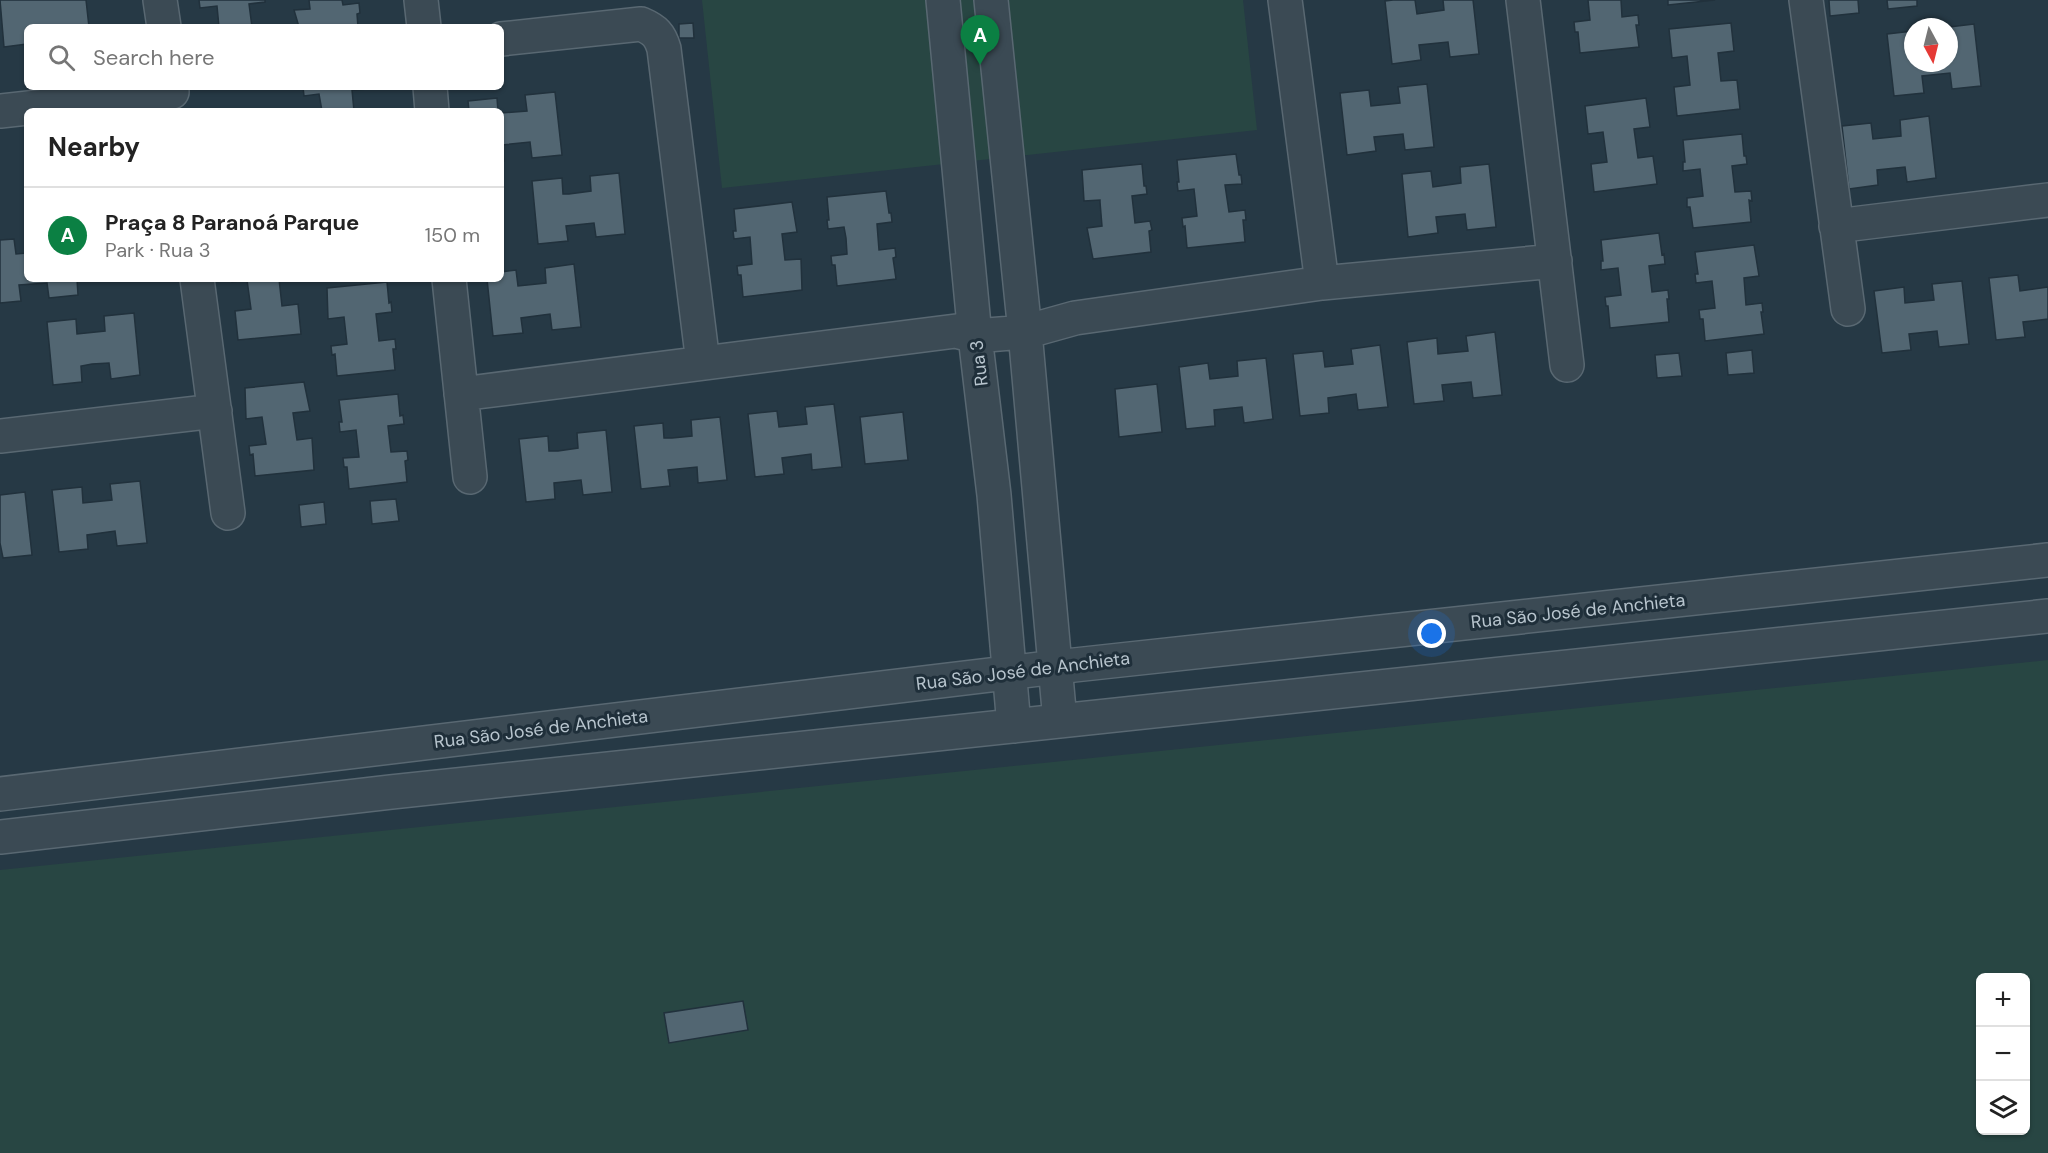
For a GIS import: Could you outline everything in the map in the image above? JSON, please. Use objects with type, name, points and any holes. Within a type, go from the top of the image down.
[{"type":"street","points":[[160,0],[164,24]]},
{"type":"street","points":[[421,0],[424,24]]},
{"type":"street","name":"Rua 3","points":[[943,0],[975,336],[994,495],[1014,726]]},
{"type":"street","points":[[991,0],[1025,332],[1060,721]]},
{"type":"street","points":[[1285,0],[1322,283]]},
{"type":"street","points":[[1523,0],[1567,365]]},
{"type":"street","points":[[1806,0],[1848,309]]},
{"type":"street","points":[[504,39],[634,24],[653,29],[660,37],[664,49],[703,363]]},
{"type":"street","points":[[430,90],[432,108]]},
{"type":"street","points":[[35,108],[173,96]]},
{"type":"street","points":[[0,111],[24,109]]},
{"type":"street","points":[[1836,226],[2048,201]]},
{"type":"street","points":[[461,394],[956,331],[975,336],[1025,332],[1075,318],[1322,283],[1555,261]]},
{"type":"street","points":[[197,282],[228,513]]},
{"type":"street","points":[[449,282],[470,477]]},
{"type":"street","points":[[0,436],[215,411]]},
{"type":"street","name":"Rua São José de Anchieta","points":[[0,794],[1056,667],[2048,560]]},
{"type":"street","points":[[0,837],[391,792],[2048,616]]},
{"type":"green space","points":[[702,0],[1243,0],[1257,130],[722,188]]},
{"type":"green space","points":[[2048,660],[2048,1153],[0,1153],[0,870]]},
{"type":"building","points":[[0,0],[86,0],[89,24],[24,24],[24,44],[4,47]]},
{"type":"building","points":[[199,0],[265,0],[265,2],[249,4],[252,24],[219,24],[217,6],[200,8]]},
{"type":"building","points":[[309,0],[342,0],[343,5],[359,3],[360,13],[357,14],[358,24],[298,24],[294,10],[310,9]]},
{"type":"building","points":[[1415,0],[1417,14],[1444,10],[1443,0],[1473,0],[1479,54],[1450,57],[1448,42],[1419,45],[1421,60],[1392,64],[1385,1]]},
{"type":"building","points":[[1588,0],[1621,0],[1622,17],[1638,15],[1639,25],[1636,25],[1639,47],[1580,53],[1578,32],[1575,32],[1574,22],[1590,20]]},
{"type":"building","points":[[1668,0],[1715,0],[1668,5]]},
{"type":"building","points":[[1829,0],[1858,0],[1859,13],[1830,16]]},
{"type":"building","points":[[1887,0],[1917,0],[1917,6],[1888,9]]},
{"type":"building","points":[[693,23],[694,38],[679,38],[679,24]]},
{"type":"building","points":[[1731,23],[1734,51],[1718,53],[1721,81],[1737,80],[1740,109],[1677,116],[1674,87],[1690,85],[1687,56],[1672,58],[1669,29]]},
{"type":"building","points":[[1974,24],[1981,86],[1952,89],[1950,73],[1922,76],[1924,93],[1894,96],[1887,34],[1904,32],[1904,72],[1958,72],[1958,26]]},
{"type":"building","points":[[1427,84],[1434,147],[1405,150],[1403,134],[1374,137],[1376,151],[1347,155],[1340,93],[1369,90],[1371,106],[1400,103],[1398,87]]},
{"type":"building","points":[[303,90],[352,90],[354,108],[321,108],[319,94],[304,96]]},
{"type":"building","points":[[555,92],[562,155],[532,158],[530,142],[504,145],[504,113],[527,111],[525,95]]},
{"type":"building","points":[[497,98],[498,108],[469,108],[468,101]]},
{"type":"building","points":[[1646,98],[1650,127],[1634,129],[1638,158],[1653,156],[1657,184],[1594,192],[1591,164],[1607,162],[1603,132],[1588,134],[1585,106]]},
{"type":"building","points":[[1929,116],[1936,178],[1907,182],[1905,167],[1877,170],[1878,185],[1849,189],[1842,126],[1871,123],[1873,139],[1901,136],[1900,120]]},
{"type":"building","points":[[1742,134],[1747,164],[1732,166],[1735,192],[1751,191],[1752,201],[1749,200],[1751,222],[1693,228],[1687,198],[1703,196],[1700,169],[1683,171],[1683,162],[1685,162],[1683,140]]},
{"type":"building","points":[[1236,154],[1242,184],[1225,185],[1229,212],[1245,210],[1246,220],[1243,220],[1245,242],[1187,248],[1182,218],[1197,216],[1194,189],[1178,191],[1177,160]]},
{"type":"building","points":[[1142,164],[1147,194],[1132,196],[1135,223],[1150,221],[1151,252],[1093,259],[1087,228],[1102,226],[1100,200],[1084,201],[1082,170]]},
{"type":"building","points":[[1489,164],[1496,227],[1467,230],[1465,214],[1436,217],[1438,233],[1408,237],[1402,174],[1431,171],[1433,187],[1461,183],[1460,167]]},
{"type":"building","points":[[619,173],[625,234],[596,237],[594,223],[566,226],[568,241],[538,244],[532,181],[562,178],[563,194],[569,194],[591,191],[590,176]]},
{"type":"building","points":[[886,191],[892,222],[877,224],[879,250],[895,248],[896,257],[893,258],[896,279],[837,286],[835,265],[832,265],[831,256],[847,254],[846,238],[844,227],[828,229],[827,197]]},
{"type":"building","points":[[792,202],[797,232],[782,234],[785,260],[801,259],[802,290],[743,297],[741,275],[738,275],[737,266],[752,264],[750,237],[734,239],[733,231],[736,231],[734,209]]},
{"type":"building","points":[[1659,233],[1665,264],[1649,266],[1652,292],[1668,290],[1669,322],[1610,328],[1605,297],[1621,295],[1618,268],[1601,270],[1601,261],[1603,261],[1601,240]]},
{"type":"building","points":[[14,239],[16,254],[24,253],[24,282],[77,282],[78,295],[49,298],[47,283],[19,285],[21,301],[0,303],[0,240]]},
{"type":"building","points":[[1754,245],[1759,276],[1744,278],[1746,305],[1762,303],[1764,334],[1705,341],[1703,319],[1700,319],[1699,310],[1715,308],[1712,281],[1696,283],[1695,274],[1698,274],[1695,252]]},
{"type":"building","points":[[574,264],[581,327],[552,330],[550,314],[521,318],[523,333],[493,336],[487,282],[504,282],[504,272],[516,270],[518,286],[546,283],[545,268]]},
{"type":"building","points":[[2018,275],[2020,291],[2048,287],[2048,319],[2023,322],[2025,337],[1996,340],[1989,278]]},
{"type":"building","points":[[1962,281],[1969,344],[1939,347],[1937,331],[1909,334],[1911,350],[1882,353],[1874,291],[1904,287],[1905,303],[1934,300],[1932,284]]},
{"type":"building","points":[[247,282],[279,282],[282,306],[298,304],[301,334],[238,340],[235,311],[251,309]]},
{"type":"building","points":[[387,282],[392,312],[376,314],[379,341],[395,339],[396,349],[393,349],[395,370],[337,376],[335,354],[332,355],[331,346],[347,344],[344,317],[328,319],[327,288]]},
{"type":"building","points":[[134,313],[140,375],[111,379],[109,363],[92,364],[81,366],[82,382],[53,385],[47,322],[76,319],[77,334],[105,331],[104,316]]},
{"type":"building","points":[[1495,332],[1502,395],[1473,398],[1471,382],[1442,385],[1444,401],[1414,404],[1407,342],[1437,338],[1438,354],[1468,351],[1466,336]]},
{"type":"building","points":[[1380,345],[1388,407],[1358,410],[1356,394],[1328,398],[1329,413],[1300,416],[1293,354],[1323,351],[1325,367],[1353,364],[1351,349]]},
{"type":"building","points":[[1752,350],[1754,373],[1728,375],[1726,353]]},
{"type":"building","points":[[1679,353],[1682,376],[1657,378],[1655,355]]},
{"type":"building","points":[[1266,358],[1273,419],[1244,423],[1242,407],[1214,410],[1215,426],[1186,429],[1179,367],[1208,363],[1210,379],[1238,376],[1237,361]]},
{"type":"building","points":[[304,382],[310,411],[293,413],[297,440],[312,438],[314,470],[255,476],[253,454],[250,455],[249,446],[266,444],[262,417],[246,419],[245,388]]},
{"type":"building","points":[[1157,384],[1162,432],[1119,437],[1115,389]]},
{"type":"building","points":[[398,394],[400,416],[403,415],[404,424],[388,426],[391,452],[407,451],[408,460],[405,461],[407,482],[349,489],[347,467],[344,467],[343,458],[359,457],[356,430],[340,432],[339,422],[342,422],[339,400]]},
{"type":"building","points":[[834,404],[842,467],[812,470],[811,454],[782,458],[784,474],[755,477],[748,414],[777,411],[779,427],[807,424],[805,407]]},
{"type":"building","points":[[903,412],[908,460],[865,464],[860,417]]},
{"type":"building","points":[[720,417],[727,480],[698,483],[697,467],[668,470],[670,486],[641,489],[634,426],[663,423],[664,438],[692,436],[691,420]]},
{"type":"building","points":[[606,430],[612,492],[583,495],[581,480],[554,483],[555,499],[526,502],[519,439],[548,436],[549,451],[558,451],[578,448],[577,433]]},
{"type":"building","points":[[140,481],[147,543],[117,546],[115,531],[87,535],[88,549],[59,552],[52,490],[82,487],[83,503],[112,500],[110,484]]},
{"type":"building","points":[[25,492],[32,555],[3,558],[0,543],[0,495]]},
{"type":"building","points":[[396,499],[399,521],[372,524],[370,501]]},
{"type":"building","points":[[324,502],[326,524],[301,527],[299,505]]},
{"type":"building","points":[[743,1001],[748,1030],[669,1043],[664,1013]]},
{"type":"place","name":"Praça 8 Paranoá Parque","points":[[980,65]]}]
